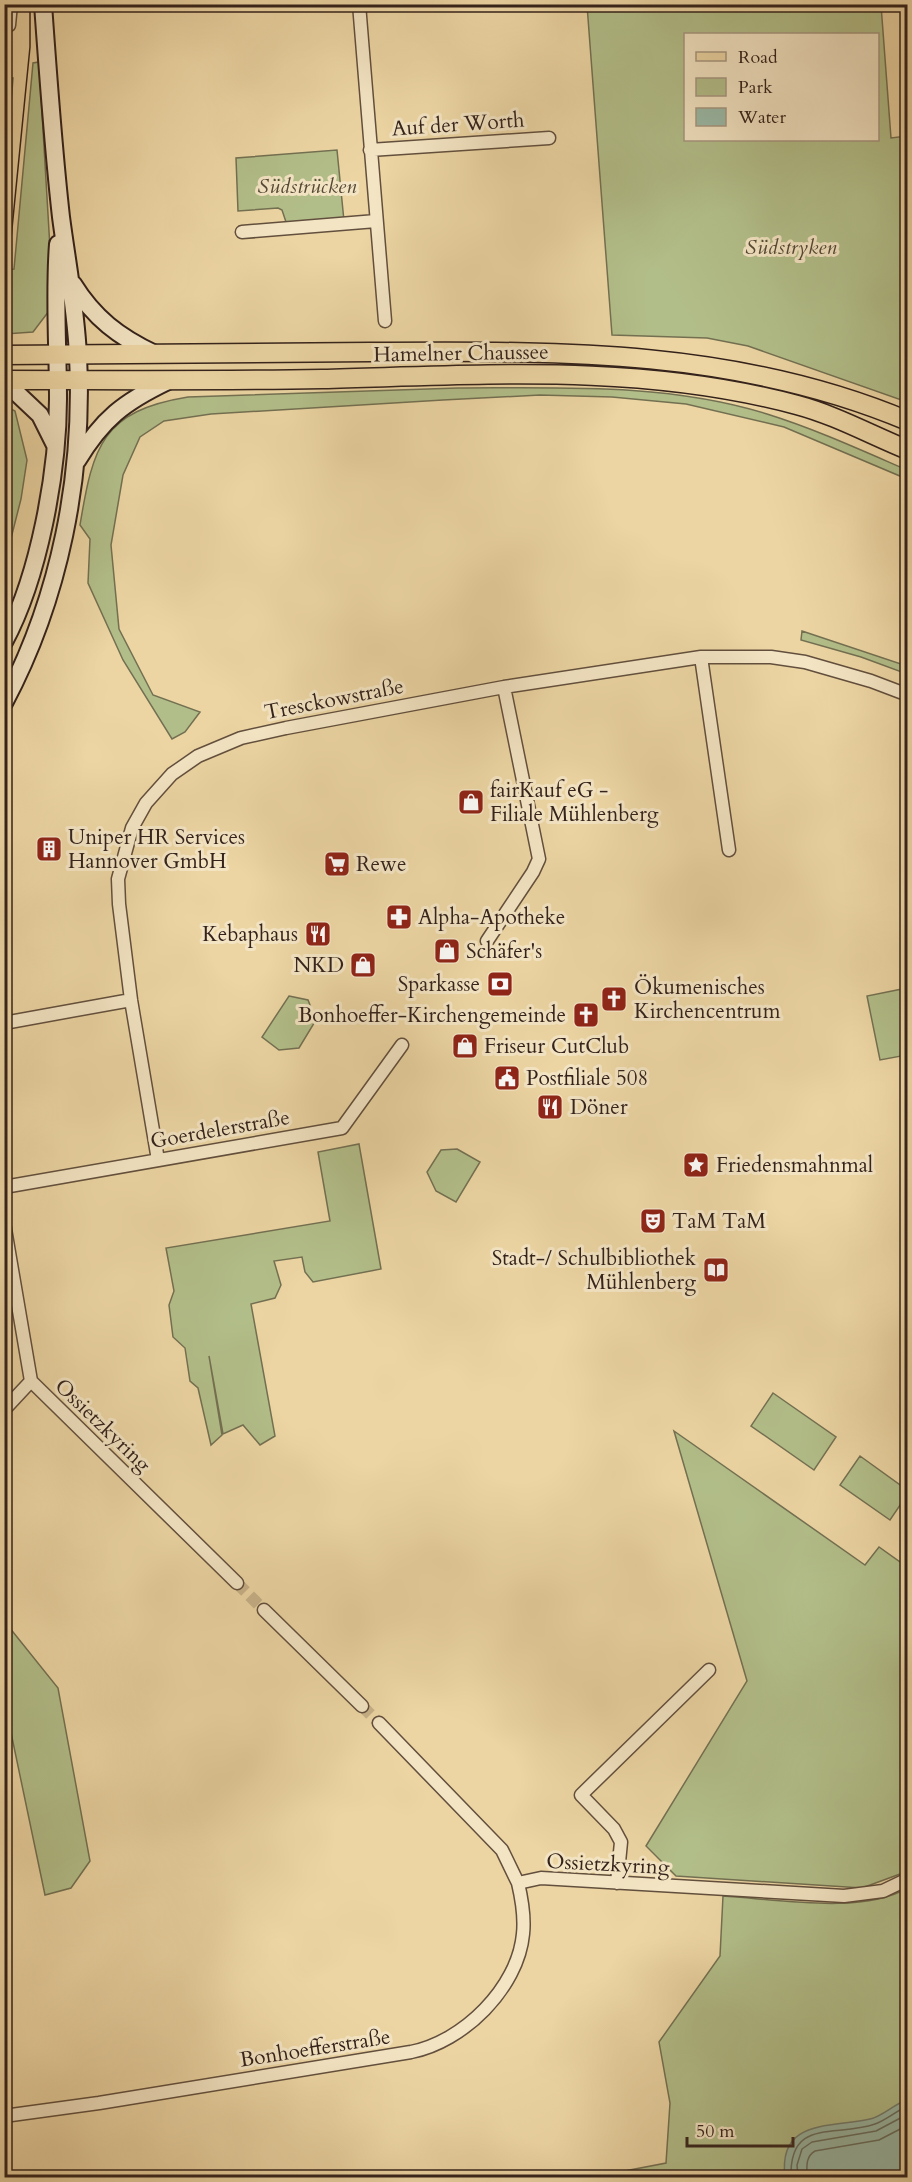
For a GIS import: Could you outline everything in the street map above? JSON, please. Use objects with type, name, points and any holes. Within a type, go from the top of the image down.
[{"type":"main road","points":[[4,703],[33,640],[52,585],[62,544],[75,465],[78,354],[62,219],[43,4]]},
{"type":"main road","points":[[4,642],[29,580],[56,449],[58,246],[62,219]]},
{"type":"main road","points":[[71,280],[84,301],[104,324],[136,345],[155,354]]},
{"type":"main road","name":"Hamelner Chaussee","points":[[4,355],[507,351],[610,354],[706,364],[771,377],[835,394],[908,421]]},
{"type":"main road","name":"Hamelner Chaussee","points":[[4,381],[168,381],[529,372],[614,375],[703,385],[766,397],[800,406],[908,450]]},
{"type":"main road","points":[[4,381],[40,415],[56,449]]},
{"type":"main road","points":[[75,465],[94,435],[113,413],[141,394],[168,381]]},
{"type":"street","points":[[4,26],[9,25],[10,4]]},
{"type":"street","points":[[358,4],[385,321]]},
{"type":"street","name":"Auf der Worth","points":[[370,150],[549,138]]},
{"type":"street","points":[[242,232],[376,221]]},
{"type":"street","points":[[701,657],[729,850]]},
{"type":"street","name":"Tresckowstraße","points":[[158,1160],[131,1000],[118,879],[132,828],[146,803],[172,774],[198,756],[252,735],[504,687],[701,657],[771,657],[805,662],[871,681],[908,695]]},
{"type":"street","points":[[487,941],[533,872],[539,859],[504,687]]},
{"type":"street","points":[[4,1023],[131,1000]]},
{"type":"street","name":"Goerdelerstraße","points":[[4,1187],[342,1128],[402,1045]]},
{"type":"street","name":"Ossietzkyring","points":[[4,1223],[31,1381],[237,1583]]},
{"type":"street","points":[[4,1410],[31,1381]]},
{"type":"street","points":[[264,1610],[362,1706]]},
{"type":"street","points":[[617,1883],[621,1842],[614,1829],[581,1795],[709,1670]]},
{"type":"street","name":"Ossietzkyring","points":[[379,1723],[502,1850],[518,1883],[541,1878],[844,1896],[883,1891],[908,1879]]},
{"type":"street","name":"Bonhoefferstraße","points":[[4,2115],[99,2103],[411,2052],[448,2039],[474,2020],[490,2002],[518,1958],[523,1935],[524,1910],[518,1883]]},
{"type":"green space","name":"Südstryken","points":[[587,5],[881,5],[891,138],[907,136],[907,402],[748,346],[707,338],[612,335]]},
{"type":"green space","points":[[39,62],[51,265],[49,311],[33,332],[5,334],[4,270],[14,269],[33,63]]},
{"type":"green space","points":[[4,78],[13,78],[5,180]]},
{"type":"green space","name":"Südstrücken","points":[[337,150],[344,221],[286,222],[282,210],[278,208],[238,211],[236,158]]},
{"type":"green space","points":[[458,388],[614,389],[653,392],[729,404],[785,420],[855,447],[907,470],[907,479],[784,427],[686,404],[612,397],[540,395],[443,400],[211,414],[164,421],[140,437],[123,475],[111,545],[119,629],[153,695],[200,712],[185,732],[172,739],[123,660],[88,583],[90,539],[80,525],[90,474],[97,453],[107,437],[119,423],[137,412],[159,403],[188,397]]},
{"type":"green space","points":[[5,406],[15,411],[27,460],[21,499],[5,562]]},
{"type":"green space","points":[[802,631],[907,666],[907,674],[861,657],[801,640]]},
{"type":"green space","points":[[907,988],[907,1055],[880,1060],[867,996]]},
{"type":"green space","points":[[289,996],[308,1000],[316,1020],[299,1048],[279,1050],[262,1037]]},
{"type":"green space","points":[[359,1144],[381,1269],[313,1282],[305,1272],[302,1257],[274,1261],[281,1285],[275,1298],[251,1304],[275,1436],[260,1445],[243,1425],[223,1434],[209,1356],[222,1435],[211,1445],[198,1388],[190,1381],[185,1348],[173,1337],[169,1305],[174,1291],[166,1248],[330,1221],[318,1152]]},
{"type":"green space","points":[[457,1149],[480,1162],[456,1202],[436,1191],[427,1172],[441,1150]]},
{"type":"green space","points":[[773,1393],[836,1437],[814,1470],[751,1426]]},
{"type":"green space","points":[[674,1431],[865,1565],[879,1547],[907,1567],[907,1869],[900,1874],[862,1888],[676,1876],[646,1846],[747,1681]]},
{"type":"green space","points":[[860,1456],[907,1490],[907,1495],[890,1520],[840,1485]]},
{"type":"green space","points":[[5,1622],[58,1688],[90,1861],[71,1888],[45,1895],[5,1704]]},
{"type":"green space","points":[[907,1888],[907,2177],[588,2178],[666,2163],[670,2103],[659,2042],[720,1956],[723,1896],[792,1902],[843,1903],[867,1901]]},
{"type":"water","points":[[907,2100],[907,2177],[785,2177],[785,2158],[790,2145],[798,2136],[823,2126],[870,2119]]},
{"type":"tunnel","points":[[237,1583],[264,1610]]},
{"type":"tunnel","points":[[362,1706],[379,1723]]},
{"type":"tram line","points":[[8,269],[30,47],[30,4]]},
{"type":"place","name":"fairKauf eG - Filiale Mühlenberg","points":[[471,802]]},
{"type":"place","name":"Uniper HR Services Hannover GmbH","points":[[49,849]]},
{"type":"place","name":"Rewe","points":[[337,864]]},
{"type":"place","name":"Alpha-Apotheke","points":[[399,917]]},
{"type":"place","name":"Kebaphaus","points":[[318,934]]},
{"type":"place","name":"Schäfer's","points":[[447,951]]},
{"type":"place","name":"NKD","points":[[363,965]]},
{"type":"place","name":"Sparkasse","points":[[500,984]]},
{"type":"place","name":"Ökumenisches Kirchencentrum","points":[[614,999]]},
{"type":"place","name":"Bonhoeffer-Kirchengemeinde","points":[[586,1015]]},
{"type":"place","name":"Friseur CutClub","points":[[465,1046]]},
{"type":"place","name":"Postfiliale 508","points":[[507,1078]]},
{"type":"place","name":"Döner","points":[[550,1107]]},
{"type":"place","name":"Friedensmahnmal","points":[[696,1165]]},
{"type":"place","name":"TaM TaM","points":[[653,1221]]},
{"type":"place","name":"Stadt-/ Schulbibliothek Mühlenberg","points":[[716,1270]]}]
